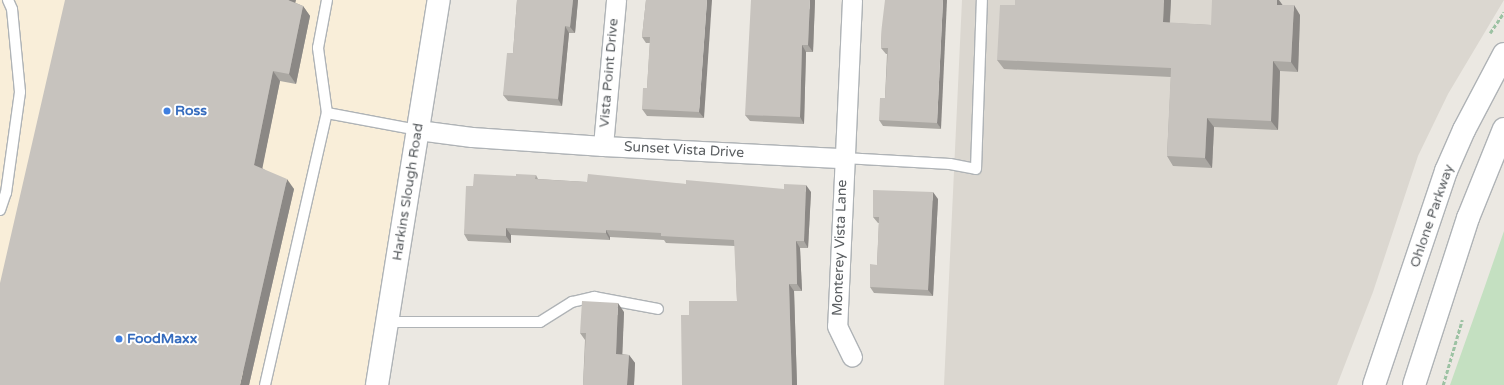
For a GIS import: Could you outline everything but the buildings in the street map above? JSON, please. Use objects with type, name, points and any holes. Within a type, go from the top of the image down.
[{"type":"street","name":"Harkins Slough Road","points":[[377,385],[439,0]]},
{"type":"street","name":"Vista Point Drive","points":[[603,146],[616,0]]},
{"type":"street","name":"Monterey Vista Lane","points":[[852,0],[837,326],[852,358]]},
{"type":"street","name":"Ohlone Parkway","points":[[1374,385],[1446,171],[1464,130],[1504,54]]},
{"type":"street","points":[[1414,385],[1471,211],[1504,129]]},
{"type":"street","name":"Sunset Vista Drive","points":[[418,130],[472,137],[603,146],[844,158]]},
{"type":"lane","points":[[0,210],[6,194],[20,92],[12,9],[8,0]]},
{"type":"lane","points":[[265,385],[327,112],[318,48],[327,0]]},
{"type":"lane","name":"Sunset Vista Drive","points":[[844,158],[950,164],[976,169],[982,0]]},
{"type":"lane","points":[[327,112],[418,130]]},
{"type":"lane","points":[[387,322],[540,322],[572,302],[594,297],[658,309]]},
{"type":"shaded area","points":[[0,0],[439,0],[377,385],[0,385]]},
{"type":"shaded area","points":[[962,0],[1504,0],[1448,94],[1418,156],[1373,292],[1337,385],[944,385]]},
{"type":"green space","points":[[1504,231],[1504,385],[1450,385],[1485,286]]},
{"type":"place","name":"Ross","points":[[167,111]]},
{"type":"place","name":"FoodMaxx","points":[[119,339]]}]
